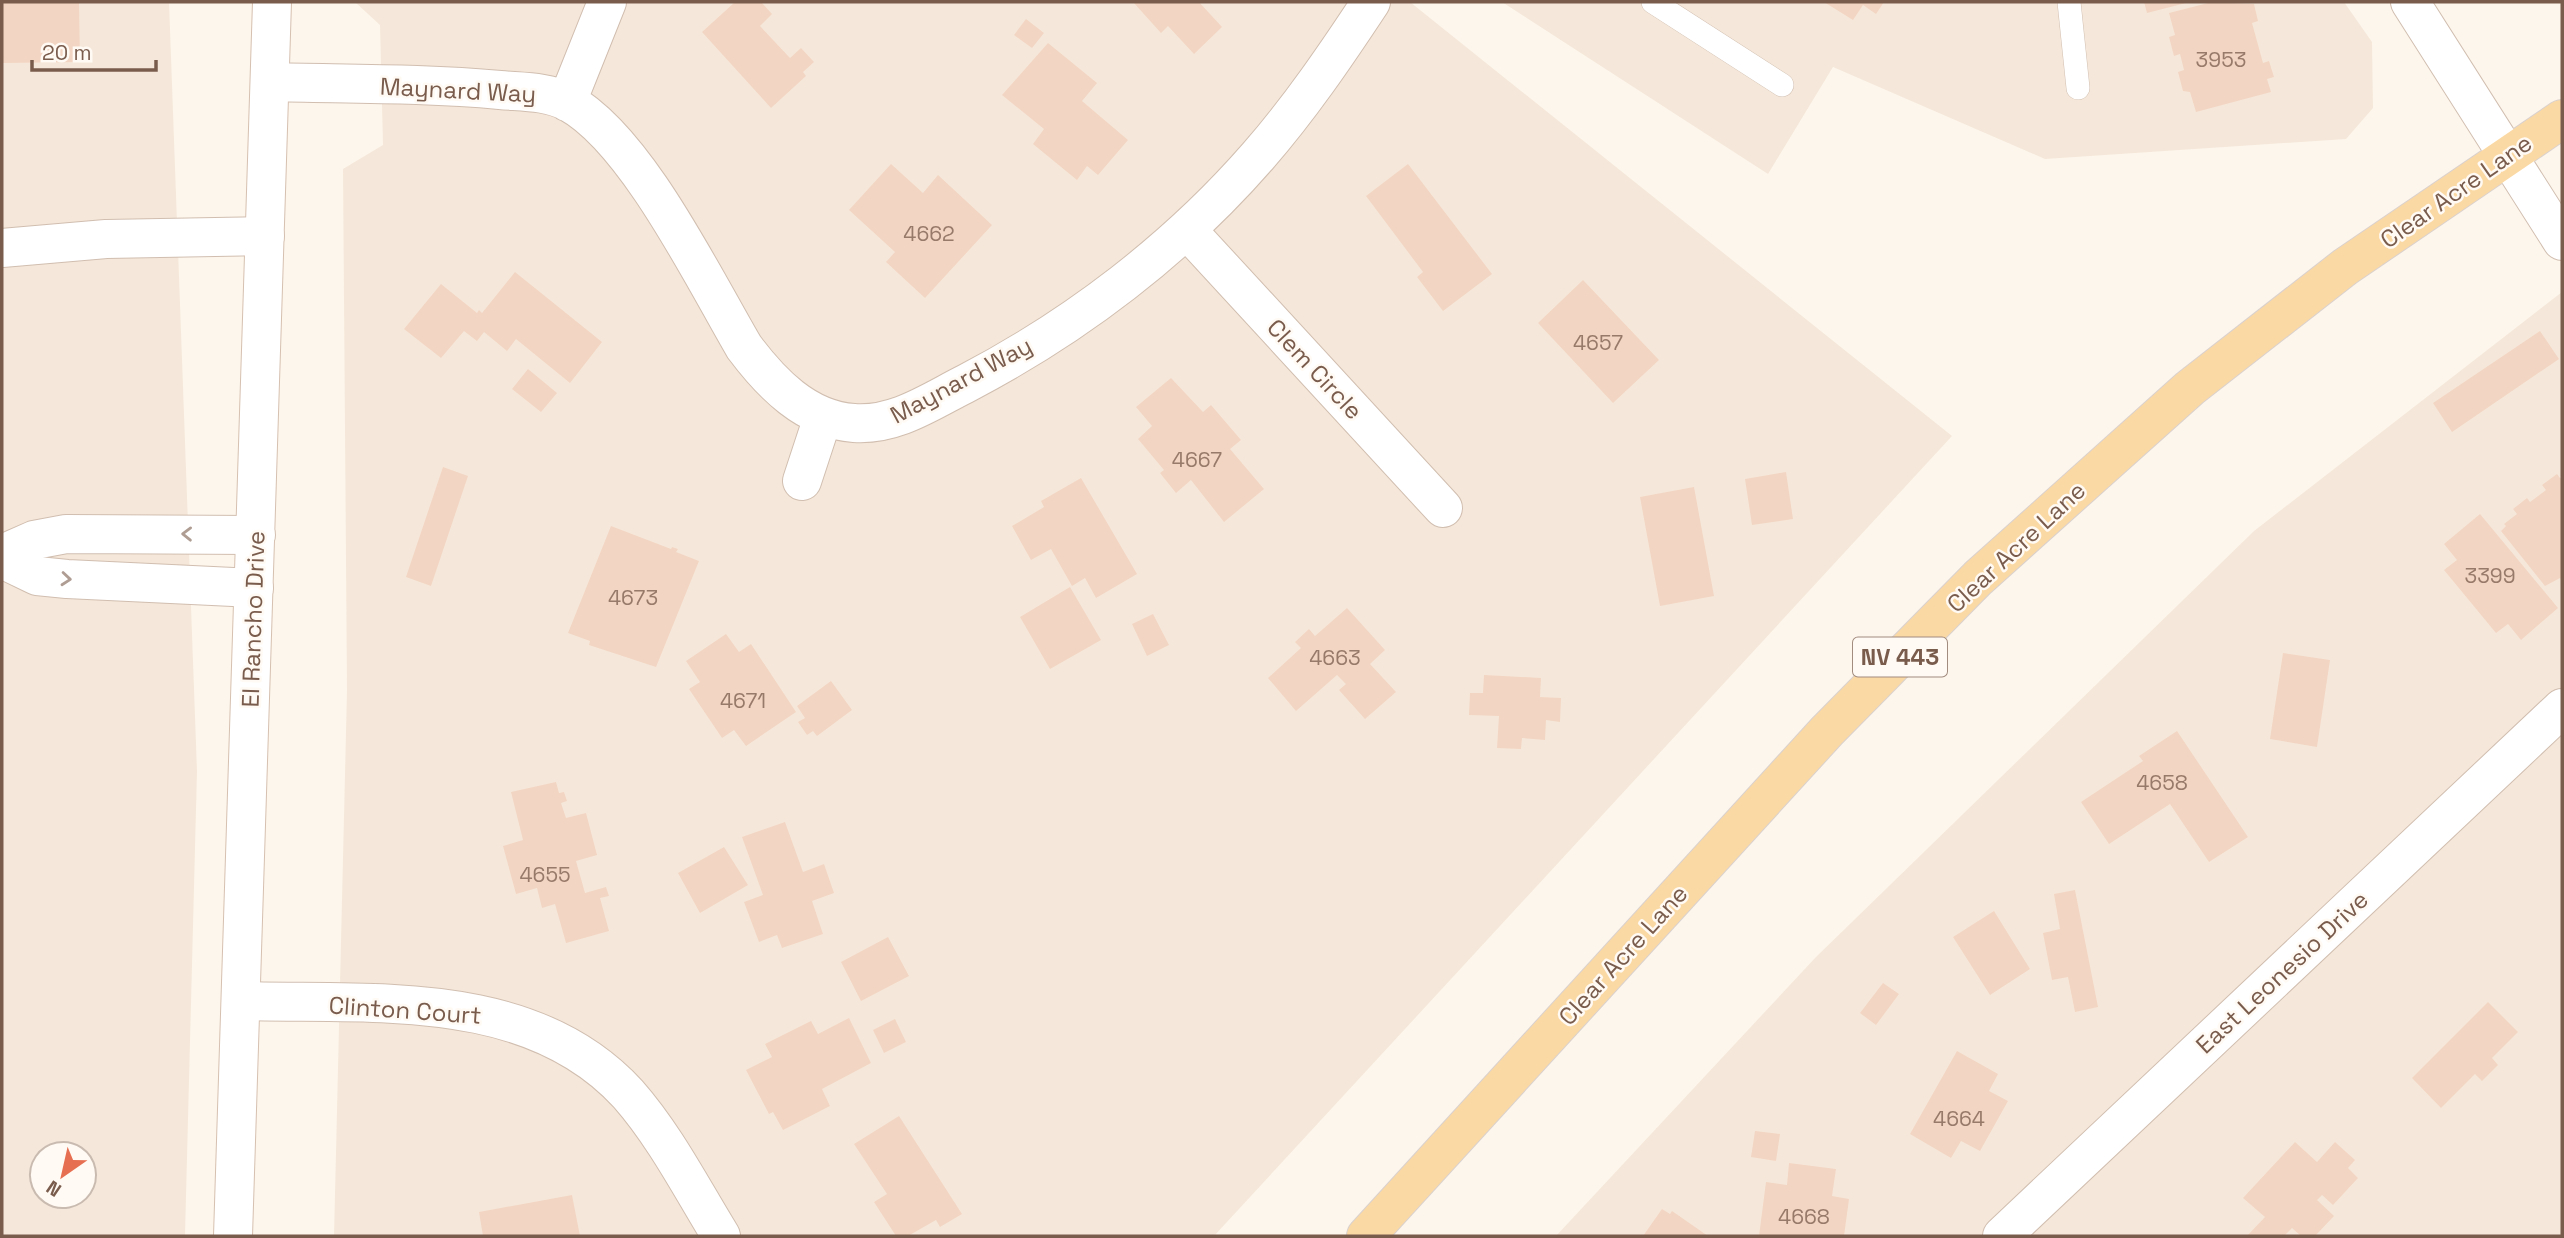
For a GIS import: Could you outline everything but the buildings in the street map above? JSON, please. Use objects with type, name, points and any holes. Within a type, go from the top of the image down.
[{"type":"main road","name":"Clear Acre Lane","points":[[1366,1236],[1827,731],[1978,578],[2190,388],[2345,267],[2562,119]]},
{"type":"street","name":"El Rancho Drive","points":[[233,1236],[272,2]]},
{"type":"street","points":[[567,102],[607,2]]},
{"type":"street","name":"Maynard Way","points":[[270,82],[474,88],[548,95],[567,102],[600,128],[638,170],[744,347],[763,372],[802,405],[823,417],[852,423],[876,423],[907,413],[988,372],[1139,271],[1187,230],[1259,155],[1290,117],[1371,2]]},
{"type":"street","points":[[2410,2],[2562,241]]},
{"type":"street","name":"Clem Circle","points":[[1187,230],[1443,508]]},
{"type":"street","points":[[2,248],[106,239],[265,236]]},
{"type":"street","points":[[802,481],[823,417]]},
{"type":"street","points":[[2,557],[34,540],[66,534],[256,535]]},
{"type":"street","points":[[2,557],[37,576],[254,588]]},
{"type":"street","name":"East Leonesio Drive","points":[[2002,1236],[2562,708]]},
{"type":"street","name":"Clinton Court","points":[[241,1001],[426,1007],[477,1012],[557,1041],[601,1069],[627,1094],[656,1131],[722,1236]]},
{"type":"lane","points":[[1653,2],[1782,85]]},
{"type":"lane","points":[[2069,2],[2078,88]]},
{"type":"shaded area","points":[[2,2],[169,2],[197,771],[185,1236],[2,1236]]},
{"type":"shaded area","points":[[355,2],[1410,2],[1952,436],[1214,1236],[334,1236],[347,690],[343,169],[383,145],[380,25]]},
{"type":"shaded area","points":[[1502,2],[2344,2],[2372,42],[2373,108],[2346,139],[2045,159],[1833,67],[1768,174]]},
{"type":"shaded area","points":[[2562,292],[2562,1236],[1556,1236],[1816,957],[2254,531]]}]
